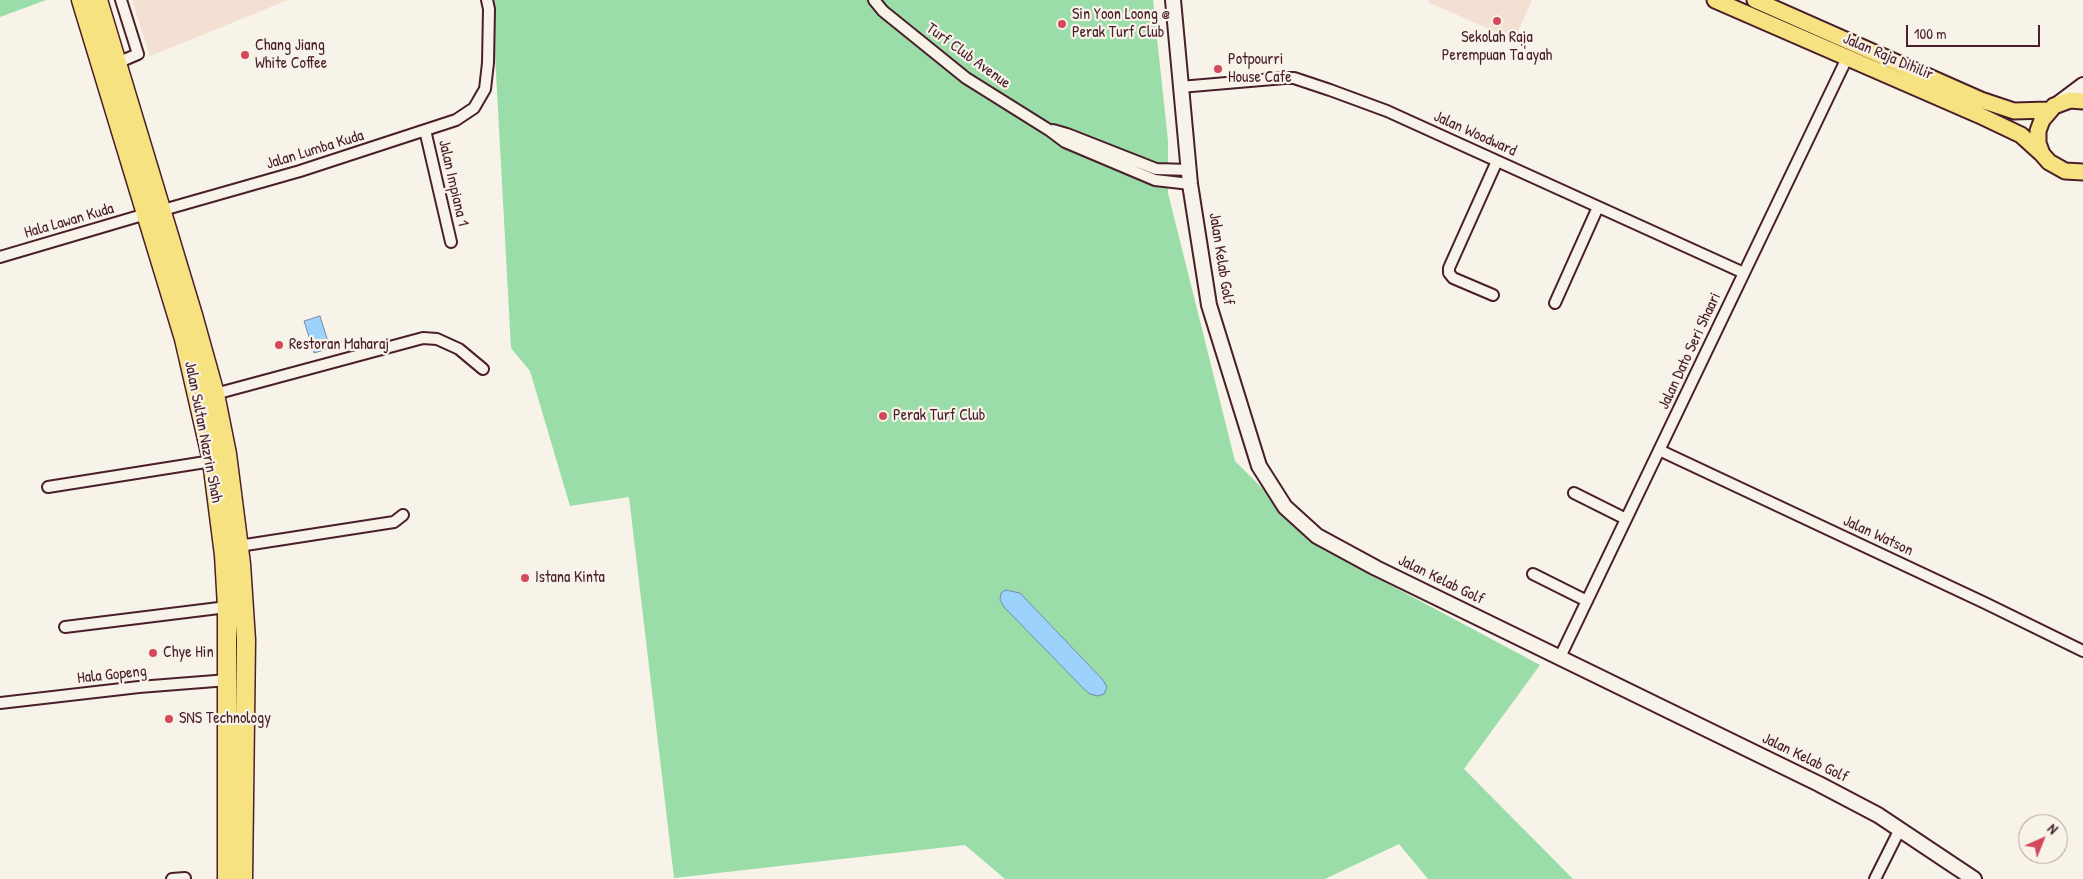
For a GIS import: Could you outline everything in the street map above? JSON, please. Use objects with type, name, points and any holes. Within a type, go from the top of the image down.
[{"type":"highway","name":"Jalan Sultan Nazrin Shah","points":[[81,0],[215,394],[227,454],[245,609],[244,879]]},
{"type":"highway","name":"Jalan Sultan Nazrin Shah","points":[[98,0],[117,63],[154,212],[212,461],[224,556],[227,607],[228,879]]},
{"type":"main road","name":"Jalan Raja Dihilir","points":[[1715,0],[2021,135],[2057,168],[2074,173],[2083,172]]},
{"type":"main road","name":"Jalan Raja Dihilir","points":[[1754,0],[1981,100],[2014,111],[2054,106],[2070,100],[2083,101]]},
{"type":"main road","points":[[2042,154],[2038,143],[2038,131],[2042,120],[2054,106]]},
{"type":"street","points":[[117,63],[138,54],[121,0]]},
{"type":"street","name":"Jalan Lumba Kuda","points":[[154,212],[300,171],[456,120],[474,108],[485,89],[488,63],[489,8],[487,0]]},
{"type":"street","name":"Turf Club Avenue","points":[[874,0],[883,11],[966,78],[1050,130],[1065,142],[1155,180],[1190,177]]},
{"type":"street","name":"Jalan Kelab Golf","points":[[1167,0],[1177,81],[1180,87]]},
{"type":"street","name":"Jalan Kelab Golf","points":[[1173,0],[1190,177],[1209,305],[1259,466],[1285,507],[1317,536],[1878,815],[1974,879]]},
{"type":"street","name":"Jalan Dato Seri Shaari","points":[[1560,657],[1847,58]]},
{"type":"street","name":"Jalan Woodward","points":[[1180,87],[1294,78],[1380,108],[1744,273]]},
{"type":"street","points":[[2054,106],[2083,86]]},
{"type":"street","name":"Jalan Impiana 1","points":[[425,130],[451,242]]},
{"type":"street","points":[[1493,295],[1453,278],[1449,273],[1449,268],[1497,161]]},
{"type":"street","points":[[1555,302],[1598,207]]},
{"type":"street","name":"Hala Lawan Kuda","points":[[0,257],[154,212]]},
{"type":"street","points":[[215,394],[424,338],[437,339],[459,349],[483,369]]},
{"type":"street","name":"Jalan Watson","points":[[1659,450],[2083,651]]},
{"type":"street","points":[[48,487],[212,461]]},
{"type":"street","points":[[1574,494],[1626,519]]},
{"type":"street","points":[[239,546],[394,522],[403,515]]},
{"type":"street","points":[[1533,574],[1587,601]]},
{"type":"street","points":[[65,627],[227,607]]},
{"type":"street","name":"Hala Gopeng","points":[[0,703],[139,687],[228,680]]},
{"type":"street","points":[[1875,879],[1900,829]]},
{"type":"street","points":[[172,879],[185,878]]},
{"type":"shaded area","points":[[132,0],[288,0],[150,56]]},
{"type":"shaded area","name":"Sekolah Raja Perempuan Ta'ayah","points":[[1429,0],[1532,0],[1514,40],[1428,2]]},
{"type":"green space","points":[[0,0],[46,0],[0,17]]},
{"type":"green space","name":"Perak Turf Club","points":[[492,0],[1153,0],[1168,141],[1168,193],[1235,461],[1323,549],[1540,665],[1464,769],[1573,879],[1428,879],[1399,844],[1325,879],[1005,879],[965,845],[674,878],[629,497],[570,506],[530,371],[511,348]]},
{"type":"water","points":[[320,316],[330,348],[314,353],[304,321]]},
{"type":"water","points":[[1006,590],[1020,593],[1103,680],[1107,687],[1104,694],[1098,696],[1090,694],[1084,689],[1004,607],[1000,600],[1001,593]]},
{"type":"place","name":"Sekolah Raja Perempuan Ta'ayah","points":[[1497,21]]},
{"type":"place","name":"Sin Yoon Loong @ Perak Turf Club","points":[[1062,24]]},
{"type":"place","name":"Chang Jiang White Coffee","points":[[245,55]]},
{"type":"place","name":"Potpourri House Cafe","points":[[1218,69]]},
{"type":"place","name":"Restoran Maharaj","points":[[279,345]]},
{"type":"place","name":"Perak Turf Club","points":[[883,416]]},
{"type":"place","name":"Istana Kinta","points":[[525,578]]},
{"type":"place","name":"Chye Hin","points":[[153,653]]},
{"type":"place","name":"SNS Technology","points":[[169,719]]}]
